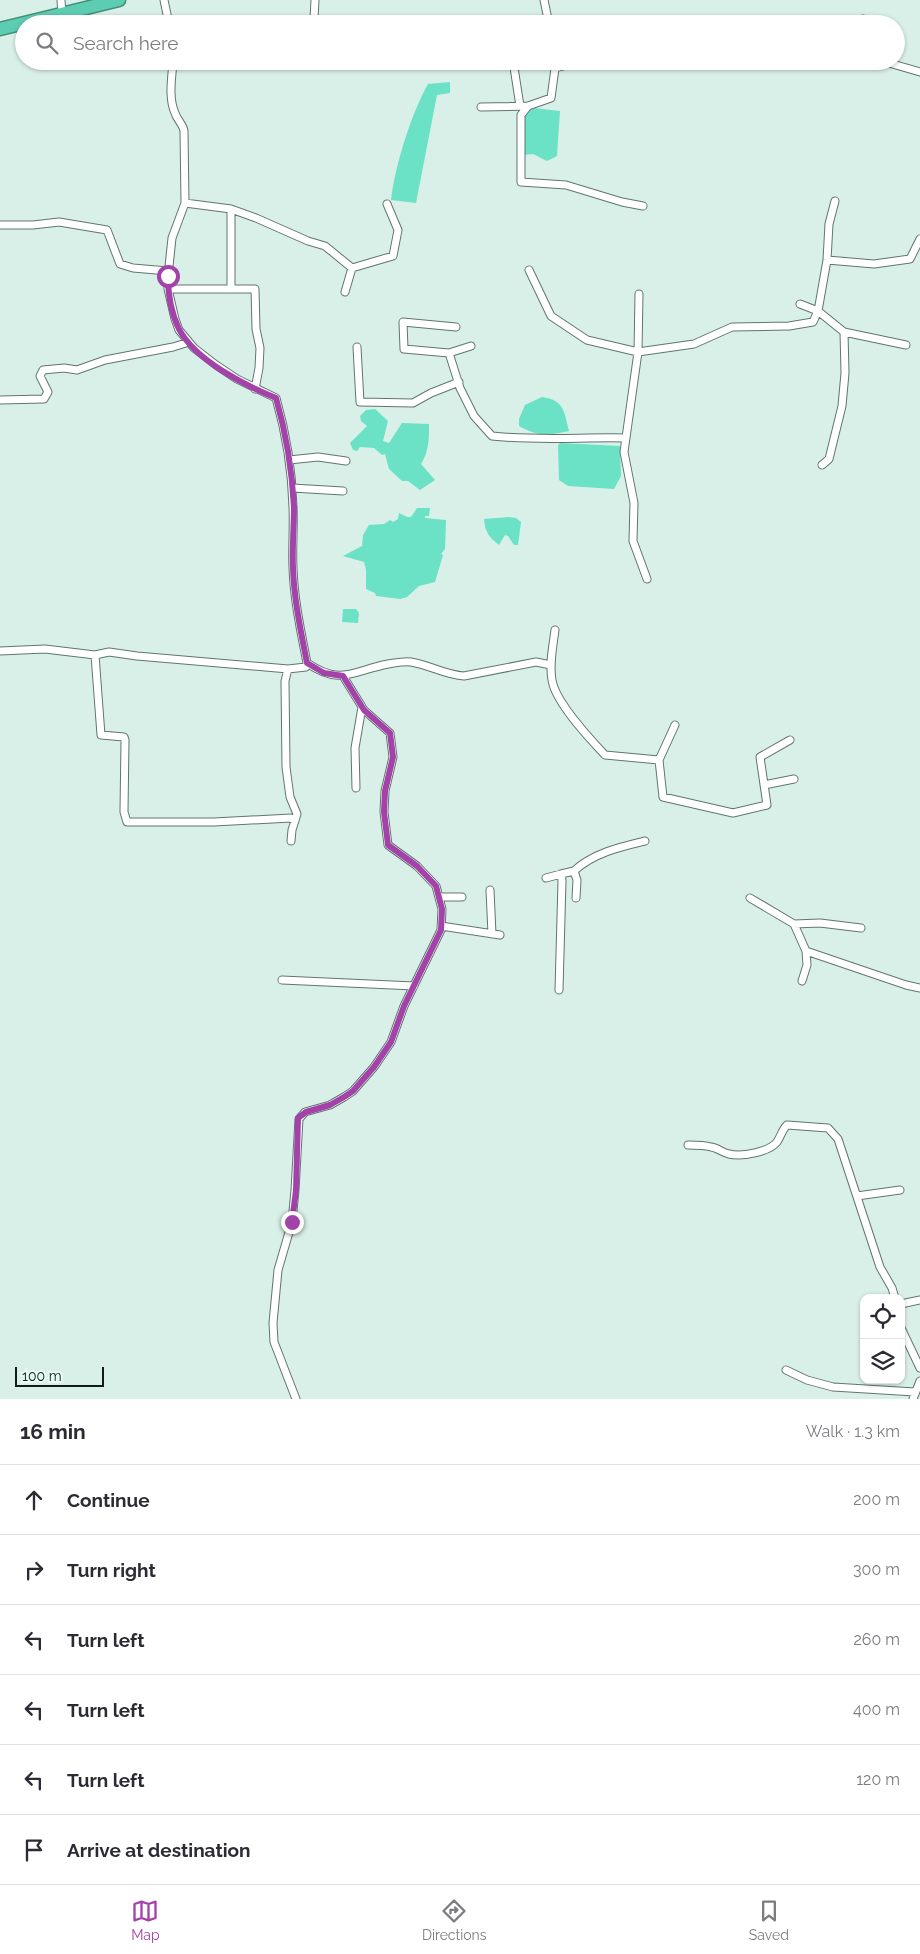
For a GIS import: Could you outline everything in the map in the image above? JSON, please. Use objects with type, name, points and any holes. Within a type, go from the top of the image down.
[{"type":"highway","points":[[62,15],[119,0]]},
{"type":"highway","points":[[0,29],[15,26]]},
{"type":"street","points":[[61,0],[62,15]]},
{"type":"street","points":[[164,0],[167,15]]},
{"type":"street","points":[[314,15],[315,0]]},
{"type":"street","points":[[544,0],[547,15]]},
{"type":"street","points":[[905,68],[920,72]]},
{"type":"street","points":[[172,70],[171,94],[175,114],[183,125],[184,131],[186,203],[172,238],[168,289],[175,319],[189,342],[216,365],[255,389],[276,398],[289,460],[292,488],[293,570],[300,633],[307,663],[324,673],[343,676],[380,666],[411,662],[453,676],[464,676],[536,662],[551,665]]},
{"type":"street","points":[[515,70],[520,106]]},
{"type":"street","points":[[481,107],[528,106],[551,98],[555,70]]},
{"type":"street","points":[[528,106],[521,114],[521,182],[566,185],[642,206]]},
{"type":"street","points":[[529,270],[551,316],[587,340],[638,352],[694,344],[732,327],[789,326],[813,322],[818,311],[827,260],[829,224],[835,201]]},
{"type":"street","points":[[186,203],[232,209],[283,228],[308,241],[326,246],[352,268]]},
{"type":"street","points":[[352,268],[393,256],[398,230],[387,204]]},
{"type":"street","points":[[231,288],[232,209]]},
{"type":"street","points":[[0,225],[59,222],[107,230],[120,264],[133,268],[168,270]]},
{"type":"street","points":[[827,260],[874,264],[910,259],[920,239]]},
{"type":"street","points":[[345,292],[352,268]]},
{"type":"street","points":[[168,289],[256,289],[256,329],[260,348],[255,389]]},
{"type":"street","points":[[639,294],[638,352],[624,452],[634,503],[633,541],[647,579]]},
{"type":"street","points":[[800,304],[818,311],[844,332],[906,345]]},
{"type":"street","points":[[456,327],[403,322],[404,349],[449,353],[471,346]]},
{"type":"street","points":[[822,465],[829,459],[842,406],[846,373],[844,332]]},
{"type":"street","points":[[0,400],[44,399],[48,392],[40,376],[43,370],[64,368],[77,370],[105,360],[173,347],[189,342]]},
{"type":"street","points":[[357,347],[360,402],[413,403],[458,382]]},
{"type":"street","points":[[449,353],[458,382],[474,416],[492,436],[522,439],[570,437],[626,438]]},
{"type":"street","points":[[289,460],[318,457],[346,461]]},
{"type":"street","points":[[292,488],[343,491]]},
{"type":"street","points":[[555,630],[551,665],[554,690],[587,736],[605,755],[659,760]]},
{"type":"street","points":[[0,652],[45,649],[95,655],[109,652],[288,669],[306,667],[307,663]]},
{"type":"street","points":[[95,655],[101,735],[124,736],[125,740],[124,812],[127,822],[214,822],[291,818],[295,821]]},
{"type":"street","points":[[288,669],[285,681],[286,767],[290,797],[297,814],[291,841]]},
{"type":"street","points":[[296,1399],[274,1342],[273,1323],[278,1270],[292,1222],[296,1190],[298,1118],[306,1112],[330,1105],[344,1097],[353,1091],[364,1079],[391,1042],[414,986],[441,930],[442,909],[436,886],[417,866],[388,845],[384,812],[385,791],[393,757],[390,733],[362,707],[343,676]]},
{"type":"street","points":[[356,788],[355,748],[362,707]]},
{"type":"street","points":[[675,724],[659,760],[663,797],[732,813],[767,805],[760,758],[790,740]]},
{"type":"street","points":[[764,785],[794,779]]},
{"type":"street","points":[[546,878],[574,871],[585,861],[622,846],[645,841]]},
{"type":"street","points":[[574,871],[577,880],[576,898]]},
{"type":"street","points":[[559,990],[561,874]]},
{"type":"street","points":[[441,926],[496,934],[490,890]]},
{"type":"street","points":[[439,897],[462,897]]},
{"type":"street","points":[[750,898],[794,924],[820,923],[861,928]]},
{"type":"street","points":[[794,924],[806,950],[807,965],[802,981]]},
{"type":"street","points":[[806,950],[906,986],[920,988]]},
{"type":"street","points":[[282,980],[414,986]]},
{"type":"street","points":[[688,1145],[712,1147],[729,1154],[764,1151],[778,1141],[782,1130],[787,1125],[828,1128],[838,1139],[880,1267],[894,1294]]},
{"type":"street","points":[[857,1196],[900,1190]]},
{"type":"street","points":[[905,1303],[920,1300]]},
{"type":"street","points":[[905,1336],[920,1368]]},
{"type":"street","points":[[786,1370],[807,1380],[833,1387],[914,1396],[920,1380]]},
{"type":"shaded area","points":[[450,82],[450,93],[437,95],[416,203],[391,200],[396,172],[405,141],[428,84]]},
{"type":"shaded area","points":[[534,108],[560,111],[557,156],[547,161],[533,154],[524,155],[523,116],[527,110]]},
{"type":"shaded area","points":[[542,397],[559,404],[564,412],[569,431],[554,434],[538,434],[519,426],[519,419],[525,405]]},
{"type":"shaded area","points":[[375,409],[388,421],[383,441],[389,443],[402,423],[429,424],[427,450],[421,464],[435,480],[420,490],[408,481],[402,481],[389,469],[385,454],[382,455],[374,448],[360,447],[357,451],[353,450],[350,443],[367,426],[361,421],[360,416],[366,410]]},
{"type":"shaded area","points":[[560,443],[620,446],[621,476],[614,489],[568,486],[559,480],[558,445]]},
{"type":"shaded area","points":[[417,508],[430,508],[429,516],[425,516],[425,518],[446,520],[445,549],[441,554],[443,555],[435,582],[419,586],[407,597],[400,599],[376,596],[375,593],[366,589],[364,562],[343,556],[362,546],[363,535],[369,525],[384,524],[390,520],[393,522],[398,519],[399,513],[411,517]]},
{"type":"shaded area","points":[[516,518],[521,522],[518,545],[514,545],[508,536],[505,535],[499,545],[488,534],[484,519]]},
{"type":"shaded area","points":[[343,609],[356,609],[359,613],[358,623],[342,622]]},
{"type":"route","points":[[168,276],[168,289],[175,319],[180,330],[194,348],[237,379],[276,398],[288,450],[294,509],[293,570],[300,633],[307,663],[324,673],[343,676],[364,710],[390,733],[393,757],[385,791],[384,812],[388,845],[417,866],[436,886],[442,909],[441,930],[404,1006],[391,1042],[382,1057],[353,1091],[330,1105],[310,1110],[298,1118],[296,1190],[292,1222]]}]
